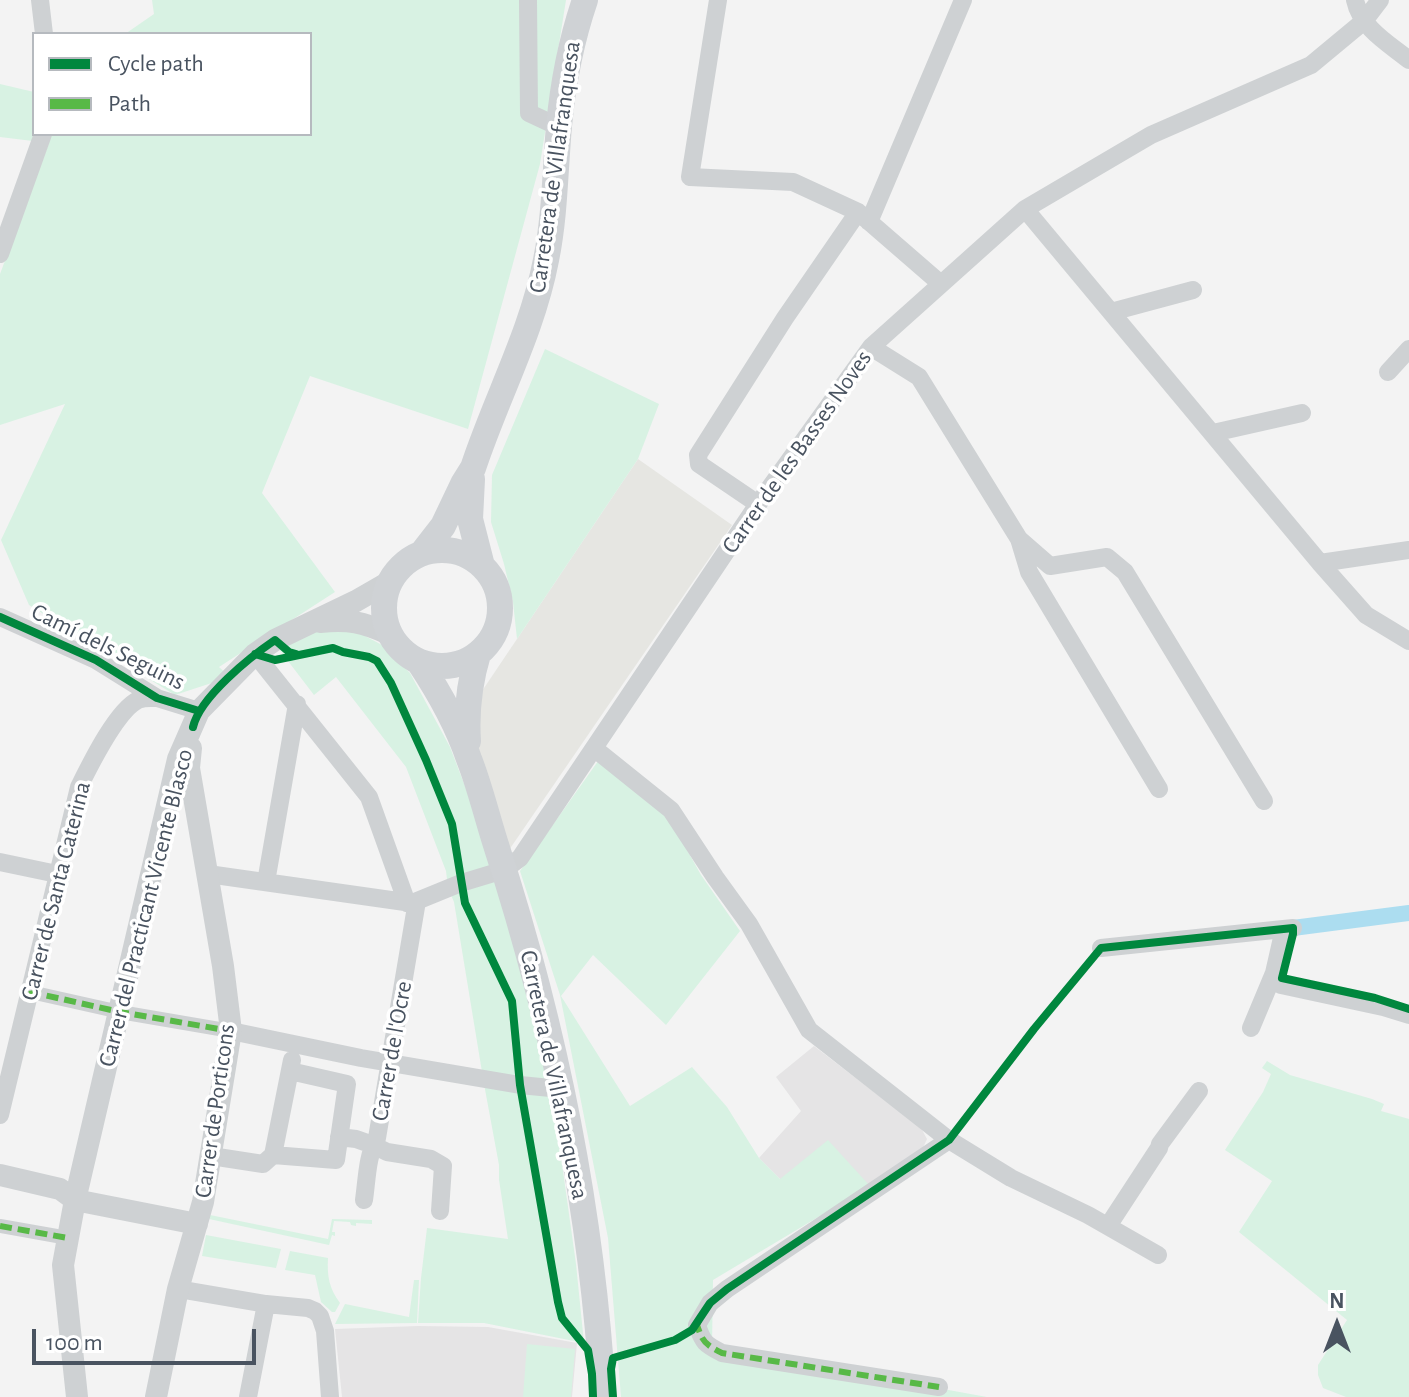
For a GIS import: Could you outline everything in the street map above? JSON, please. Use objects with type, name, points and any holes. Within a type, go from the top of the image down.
[{"type":"main road","name":"Carretera de Villafranquesa","points":[[422,553],[443,526],[473,468],[527,327],[539,287],[554,206],[559,127],[567,68],[585,0]]},
{"type":"main road","name":"Carretera de Villafranquesa","points":[[473,468],[470,519],[482,566]]},
{"type":"main road","points":[[454,551],[482,566],[496,587],[500,611],[494,635],[478,654],[456,665],[431,666],[401,651],[389,634],[383,608],[389,582],[403,565],[422,553],[454,551]]},
{"type":"main road","name":"Carretera de Villafranquesa","points":[[470,760],[467,703],[478,654]]},
{"type":"main road","name":"Carretera de Villafranquesa","points":[[419,662],[446,706],[470,760],[536,981],[573,1148],[591,1262],[603,1397]]},
{"type":"street","points":[[40,0],[44,32]]},
{"type":"street","points":[[528,0],[529,113],[559,127]]},
{"type":"street","points":[[718,0],[690,177],[793,182],[864,217],[941,284]]},
{"type":"street","points":[[758,504],[699,464],[698,455],[785,318],[864,217],[963,0]]},
{"type":"street","points":[[1355,0],[1364,21],[1409,60]]},
{"type":"street","name":"Carrer de les Basses Noves","points":[[504,870],[520,858],[758,504],[871,347],[1025,209],[1151,135],[1311,65],[1364,21],[1380,0]]},
{"type":"street","points":[[0,254],[42,136]]},
{"type":"street","points":[[1025,209],[1366,615],[1409,641]]},
{"type":"street","points":[[1111,312],[1193,290]]},
{"type":"street","points":[[871,347],[919,377],[1019,539],[1029,572],[1159,789]]},
{"type":"street","points":[[1388,372],[1409,349]]},
{"type":"street","points":[[1213,433],[1302,413]]},
{"type":"street","points":[[1019,539],[1050,566],[1107,557],[1125,572],[1264,801]]},
{"type":"street","points":[[1320,563],[1409,550]]},
{"type":"street","name":"Carrer del Practicant Vicente Blasco","points":[[77,1397],[63,1265],[75,1200],[178,759],[196,719],[255,654],[275,640],[389,582]]},
{"type":"street","name":"Camí dels Seguins","points":[[0,617],[109,667],[196,719]]},
{"type":"street","name":"Carrer del Practicant Vicente Blasco","points":[[311,623],[355,621],[389,634]]},
{"type":"street","name":"Carrer de l'Ocre","points":[[255,654],[369,797],[412,902],[377,1138],[373,1145],[364,1200]]},
{"type":"street","name":"Camí dels Seguins","points":[[121,675],[129,707]]},
{"type":"street","points":[[129,707],[139,700],[157,698]]},
{"type":"street","points":[[266,882],[297,704]]},
{"type":"street","name":"Carrer de Santa Caterina","points":[[0,1115],[79,787],[102,742],[129,707]]},
{"type":"street","name":"Carrer de Porticons","points":[[156,1397],[178,1289],[197,1224],[211,1156],[231,1031],[189,768],[196,719]]},
{"type":"street","points":[[595,749],[671,810],[749,924],[809,1030],[949,1140],[1011,1178],[1108,1226],[1158,1255]]},
{"type":"street","points":[[169,801],[195,802]]},
{"type":"street","points":[[0,862],[57,874]]},
{"type":"street","points":[[208,874],[412,902],[504,870]]},
{"type":"street","points":[[1101,948],[1288,928],[1251,1028]]},
{"type":"street","points":[[1271,980],[1409,1015]]},
{"type":"street","points":[[29,994],[389,1063],[561,1089]]},
{"type":"street","points":[[211,1156],[263,1164],[273,1155],[295,1045]]},
{"type":"street","points":[[273,1155],[336,1160],[347,1084],[290,1071]]},
{"type":"street","points":[[1108,1226],[1160,1144],[1199,1091]]},
{"type":"street","points":[[339,1137],[356,1139],[387,1152],[431,1159],[443,1166],[440,1211]]},
{"type":"street","points":[[939,1387],[722,1353],[706,1345],[697,1325],[710,1303],[727,1289],[949,1140]]},
{"type":"street","points":[[0,1175],[60,1189],[75,1200],[197,1224]]},
{"type":"street","points":[[0,1226],[68,1238]]},
{"type":"street","points":[[178,1289],[315,1311],[325,1331],[330,1397]]},
{"type":"street","points":[[248,1397],[266,1304]]},
{"type":"shaded area","points":[[638,459],[732,525],[509,850],[476,745],[482,691]]},
{"type":"shaded area","points":[[814,1046],[921,1128],[927,1139],[921,1152],[870,1186],[780,1179],[759,1158],[801,1111],[776,1077]]},
{"type":"shaded area","points":[[488,1327],[577,1343],[572,1397],[342,1397],[335,1329]]},
{"type":"green space","points":[[152,0],[566,0],[540,164],[468,429],[310,376],[262,493],[335,592],[219,667],[230,677],[175,695],[29,605],[1,540],[65,404],[0,425],[0,274],[49,143],[0,137],[0,84],[32,92],[32,136],[312,136],[312,32],[128,32],[154,14]]},
{"type":"green space","points":[[545,349],[659,404],[638,459],[517,639],[513,602],[491,522],[492,475]]},
{"type":"green space","points":[[318,628],[354,630],[382,645],[410,673],[450,747],[483,833],[523,972],[556,1121],[584,1343],[484,1323],[418,1323],[427,1228],[508,1239],[499,1165],[454,902],[446,871],[406,767],[336,677],[314,695],[278,648]]},
{"type":"green space","points":[[601,757],[666,812],[701,875],[740,931],[666,1025],[593,955],[561,996],[630,1106],[692,1067],[727,1107],[759,1158],[780,1179],[828,1140],[870,1186],[713,1280],[712,1347],[987,1397],[621,1397],[608,1238],[560,995],[520,871]]},
{"type":"green space","points":[[1267,1061],[1290,1075],[1372,1099],[1384,1104],[1381,1111],[1409,1119],[1409,1397],[1346,1397],[1323,1388],[1318,1365],[1347,1320],[1239,1232],[1272,1181],[1225,1150],[1263,1092],[1271,1074],[1262,1068]]},
{"type":"green space","points":[[210,1215],[328,1239],[332,1219],[372,1220],[372,1224],[356,1223],[356,1226],[350,1222],[334,1221],[332,1232],[335,1236],[332,1235],[329,1245],[209,1219]]},
{"type":"green space","points":[[206,1235],[281,1249],[276,1268],[202,1256]]},
{"type":"green space","points":[[290,1251],[328,1258],[330,1282],[340,1303],[335,1312],[321,1302],[315,1275],[285,1270]]},
{"type":"green space","points":[[414,1280],[419,1280],[417,1323],[335,1324],[345,1304],[409,1317]]},
{"type":"green space","points":[[527,1344],[575,1349],[571,1397],[523,1397]]},
{"type":"waterway","points":[[1293,928],[1409,913]]},
{"type":"marked path","points":[[29,994],[231,1031]]},
{"type":"marked path","points":[[0,1226],[68,1238]]},
{"type":"marked path","points":[[699,1321],[697,1325],[703,1339],[722,1353],[939,1387]]},
{"type":"cycle path","points":[[0,617],[96,660],[157,698],[199,711]]},
{"type":"cycle path","points":[[193,727],[215,691],[275,640],[296,654]]},
{"type":"cycle path","points":[[255,654],[275,660],[333,648],[377,661],[391,683],[452,824],[465,903],[512,1001],[520,1085],[558,1302],[562,1318],[588,1350],[593,1397]]},
{"type":"cycle path","points":[[613,1397],[613,1358],[675,1340],[692,1330],[710,1303],[727,1289],[949,1140],[1101,948],[1293,928],[1282,978],[1375,998],[1409,1009]]}]
